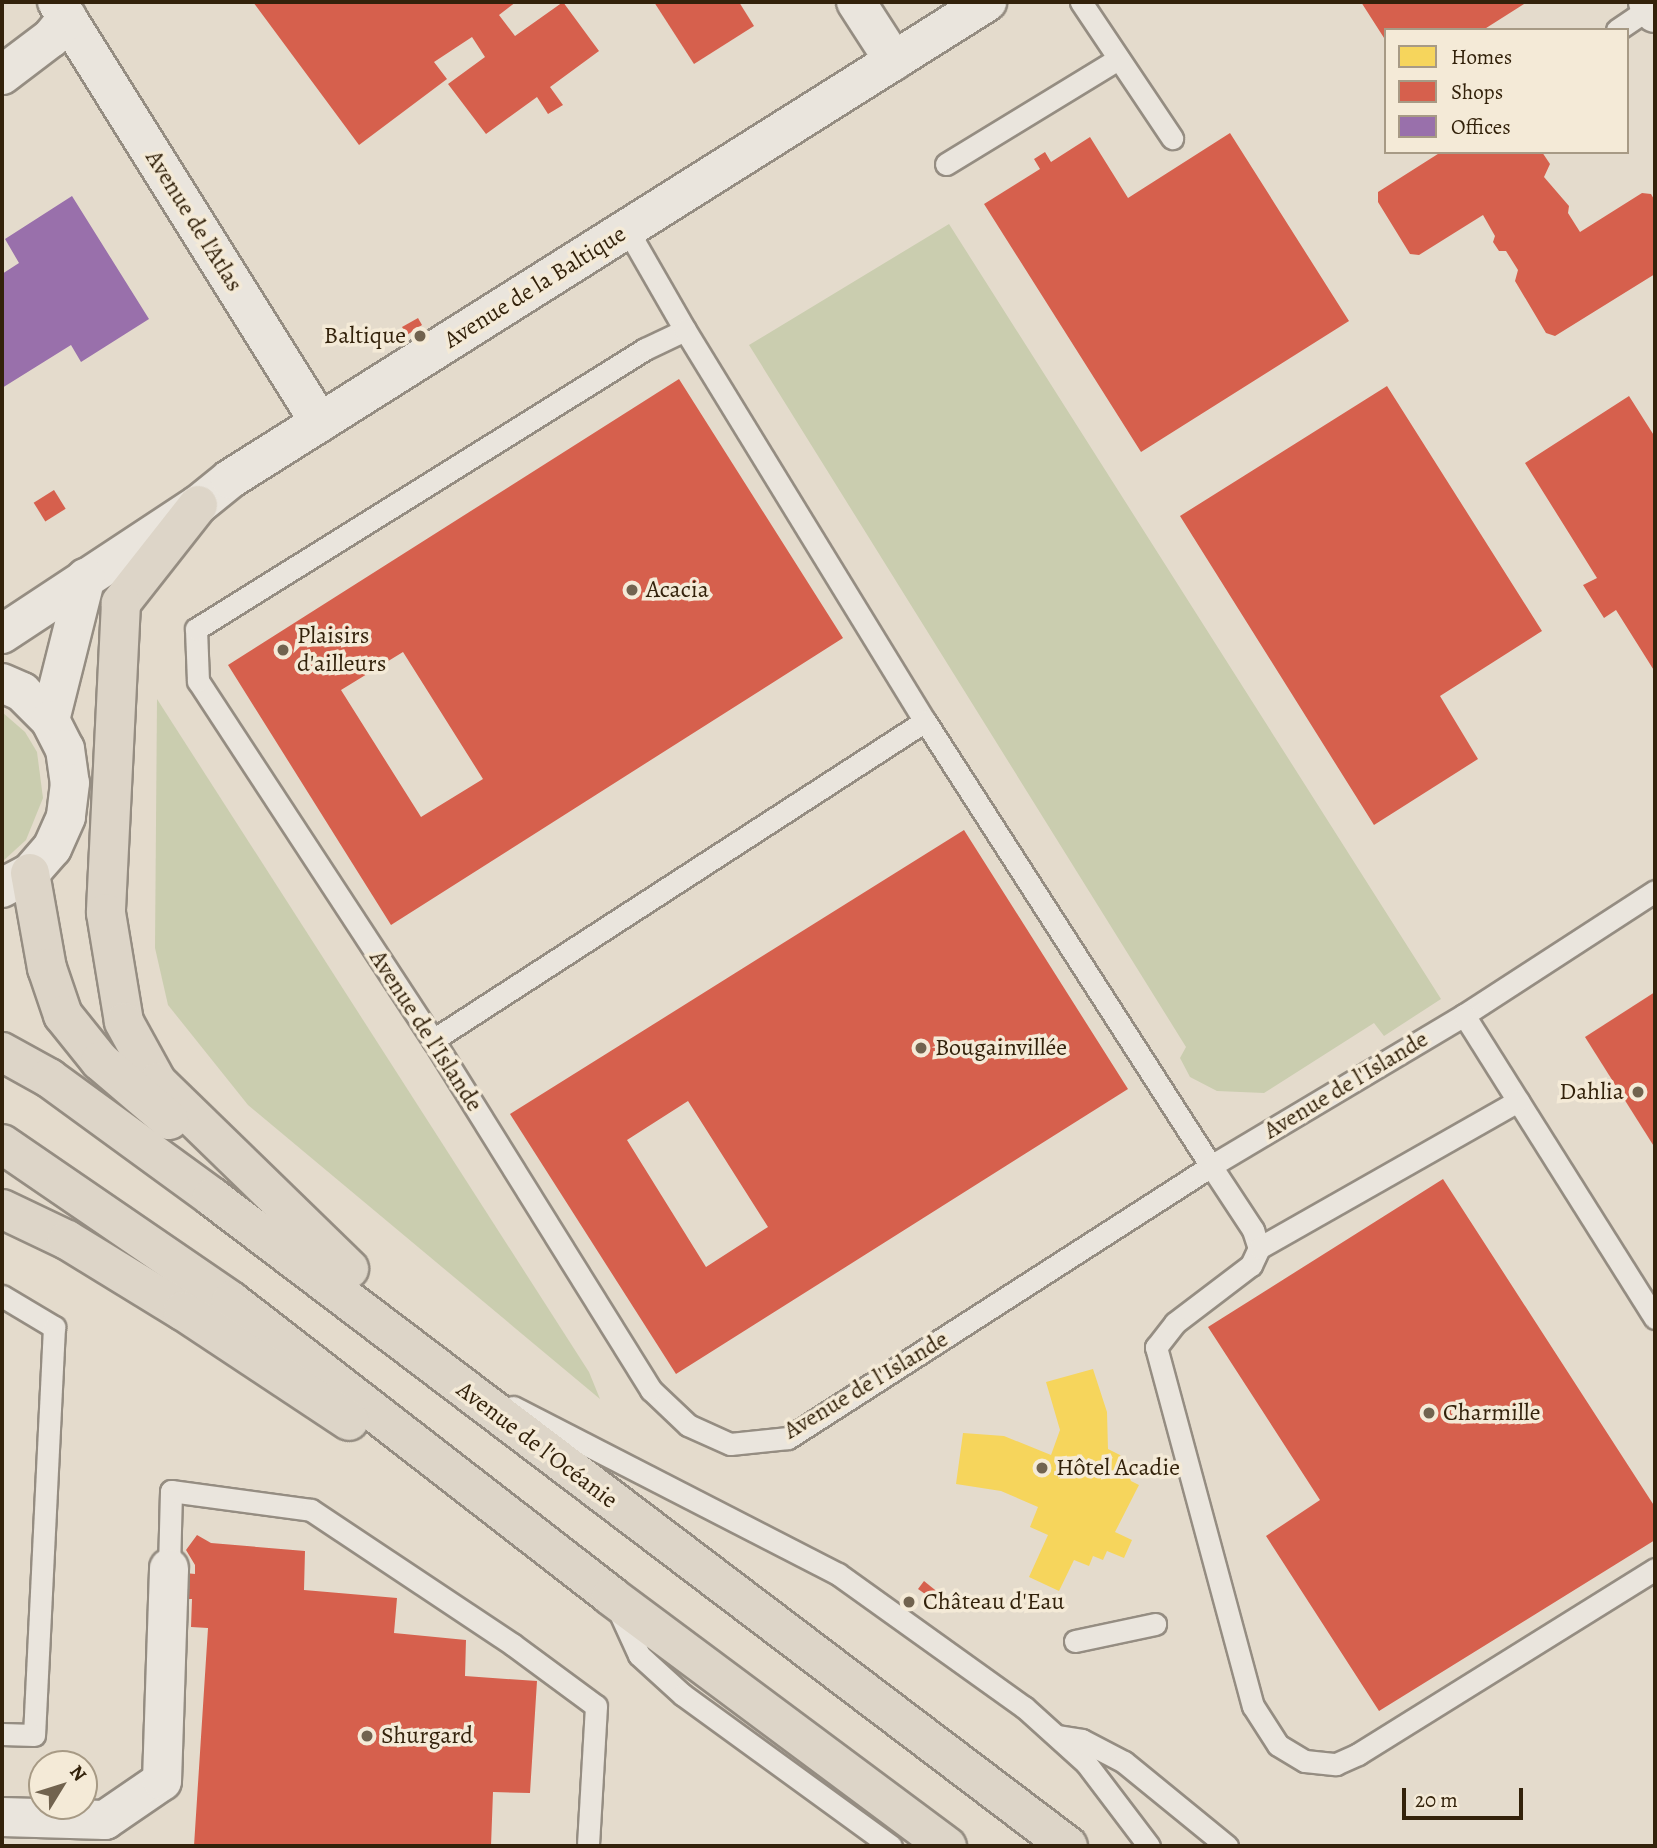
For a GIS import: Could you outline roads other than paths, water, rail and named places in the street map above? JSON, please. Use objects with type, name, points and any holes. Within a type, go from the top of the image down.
[{"type":"main road","points":[[198,505],[121,603],[106,913],[124,1022],[157,1082],[349,1269],[431,1365]]},
{"type":"main road","points":[[16,881],[63,1014],[100,1061],[349,1269]]},
{"type":"main road","name":"Avenue de l'Océanie","points":[[2,1052],[49,1078],[1068,1846]]},
{"type":"main road","points":[[2,1144],[231,1301],[611,1596],[947,1846]]},
{"type":"main road","points":[[2,1209],[67,1240],[183,1311],[611,1596]]},
{"type":"street","points":[[856,2],[894,61]]},
{"type":"street","name":"Avenue de la Baltique","points":[[2,634],[198,505],[230,479],[987,2]]},
{"type":"street","points":[[2,75],[51,38],[62,10]]},
{"type":"street","name":"Avenue de l'Atlas","points":[[62,10],[320,423]]},
{"type":"street","points":[[50,720],[86,577]]},
{"type":"street","points":[[2,683],[22,692],[50,720],[67,761],[70,783],[66,817],[52,848],[16,881]]},
{"type":"street","points":[[2,1818],[105,1820],[162,1781],[169,1568]]},
{"type":"lane","points":[[1081,2],[1172,138]]},
{"type":"lane","points":[[1621,28],[1652,7]]},
{"type":"lane","points":[[946,164],[1118,58]]},
{"type":"lane","points":[[627,229],[685,330],[925,721],[1253,1230],[1259,1248]]},
{"type":"lane","name":"Avenue de l'Islande","points":[[685,330],[645,349],[196,629],[198,681],[433,1040],[650,1390],[688,1424],[730,1444],[788,1438],[1211,1166],[1464,1015],[1655,891]]},
{"type":"lane","points":[[433,1040],[925,721]]},
{"type":"lane","points":[[1464,1015],[1655,1318]]},
{"type":"lane","points":[[1518,1101],[1259,1248],[1251,1265],[1175,1323],[1156,1347],[1253,1706],[1278,1745],[1306,1762],[1336,1764],[1358,1754],[1655,1569]]},
{"type":"lane","points":[[2,1296],[54,1326],[34,1735],[2,1734]]},
{"type":"lane","points":[[431,1365],[838,1574],[1024,1707],[1086,1763],[1149,1846]]},
{"type":"lane","points":[[169,1568],[171,1490],[312,1510],[512,1644],[596,1706],[588,1844]]},
{"type":"lane","points":[[611,1596],[639,1655],[683,1695],[891,1846]]},
{"type":"lane","points":[[1075,1641],[1155,1624]]},
{"type":"lane","points":[[1054,1735],[1082,1740],[1124,1762],[1227,1846]]},
{"type":"place","name":"Baltique","points":[[420,336]]},
{"type":"place","name":"Acacia","points":[[632,590]]},
{"type":"place","name":"Plaisirs d'ailleurs","points":[[283,650]]},
{"type":"place","name":"Bougainvillée","points":[[921,1048]]},
{"type":"place","name":"Dahlia","points":[[1638,1092]]},
{"type":"place","name":"Charmille","points":[[1429,1413]]},
{"type":"place","name":"Hôtel Acadie","points":[[1042,1468]]},
{"type":"place","name":"Château d'Eau","points":[[909,1602]]},
{"type":"place","name":"Shurgard","points":[[367,1736]]}]
